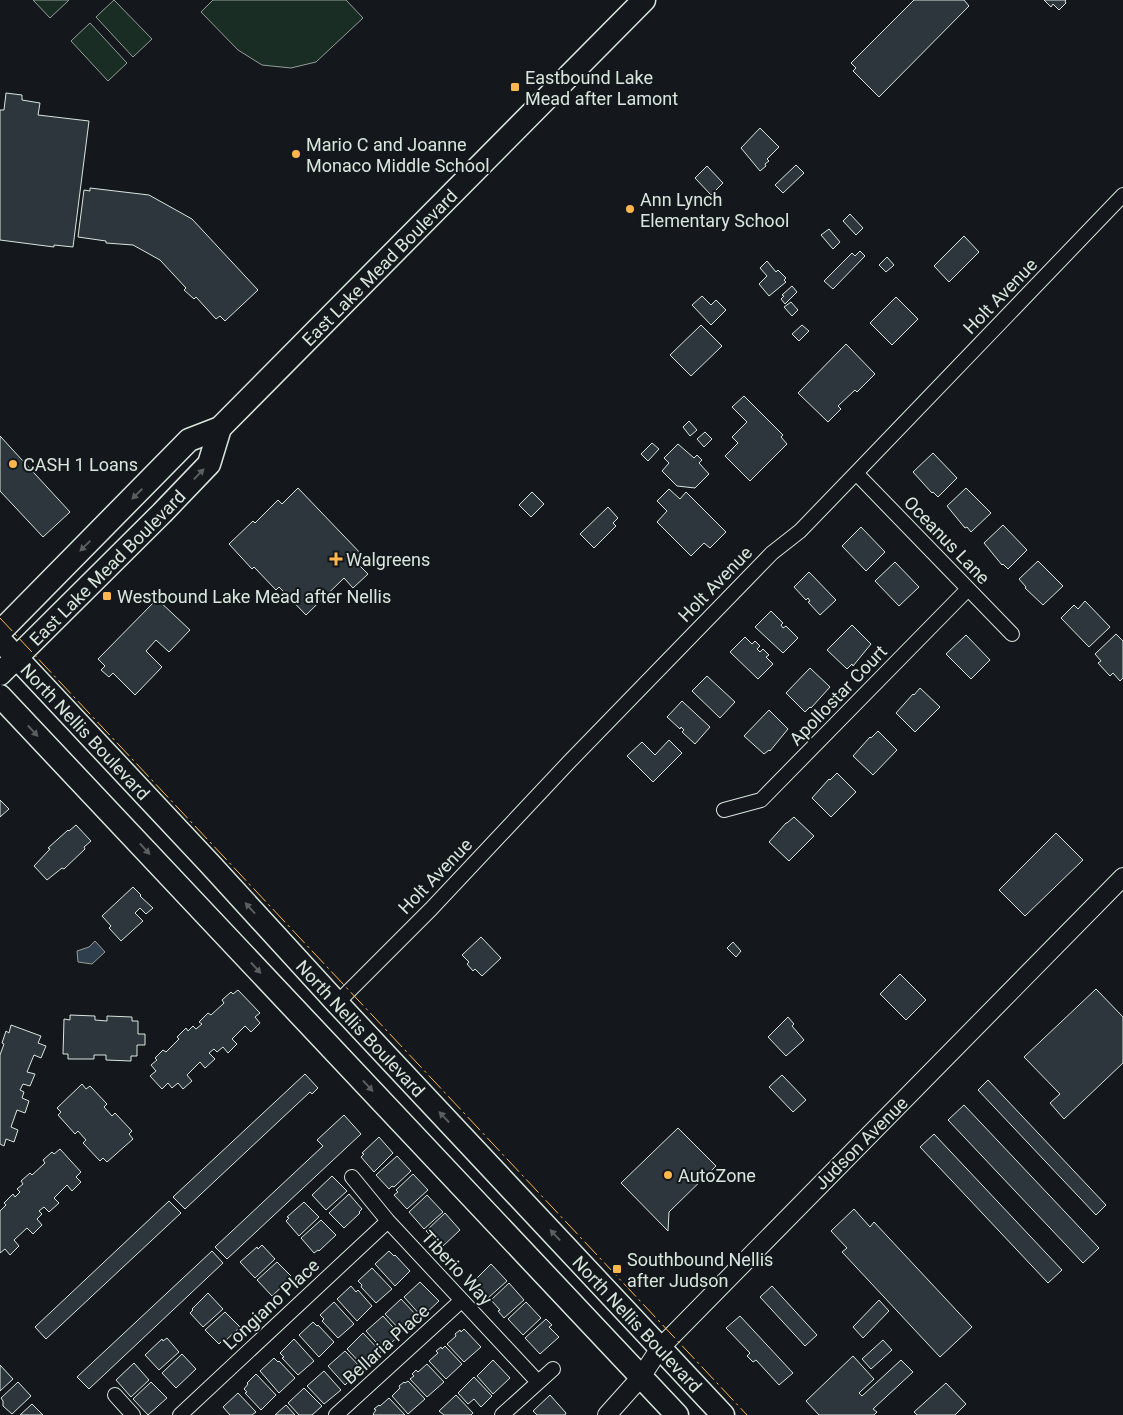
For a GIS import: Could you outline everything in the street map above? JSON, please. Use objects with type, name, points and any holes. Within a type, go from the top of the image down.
[{"type":"main road","name":"East Lake Mead Boulevard","points":[[0,632],[189,440],[220,428],[644,0]]},
{"type":"main road","name":"East Lake Mead Boulevard","points":[[0,674],[209,464],[220,428]]},
{"type":"main road","name":"North Nellis Boulevard","points":[[0,640],[723,1415]]},
{"type":"main road","name":"North Nellis Boulevard","points":[[0,696],[677,1415]]},
{"type":"street","name":"Holt Avenue","points":[[337,1003],[431,908],[772,553],[800,531],[1123,195]]},
{"type":"street","name":"Oceanus Lane","points":[[856,473],[1012,634]]},
{"type":"street","name":"Apollostar Court","points":[[724,810],[761,800],[968,588]]},
{"type":"street","name":"Judson Avenue","points":[[607,1415],[641,1377],[660,1348],[1123,877]]},
{"type":"street","name":"Tiberio Way","points":[[352,1177],[388,1221],[538,1382]]},
{"type":"street","name":"Longiano Place","points":[[180,1415],[388,1221]]},
{"type":"street","name":"Bellaria Place","points":[[336,1415],[461,1301]]},
{"type":"street","points":[[502,1415],[553,1369]]},
{"type":"street","points":[[115,1395],[133,1415]]},
{"type":"green space","points":[[33,0],[69,0],[50,18]]},
{"type":"green space","points":[[114,0],[152,39],[133,57],[96,17]]},
{"type":"green space","points":[[213,0],[346,0],[363,18],[316,62],[291,68],[262,65],[238,50],[201,12]]},
{"type":"green space","points":[[90,23],[127,63],[108,81],[71,41]]},
{"type":"water","points":[[95,941],[105,952],[92,964],[78,962],[77,951],[89,947]]},
{"type":"building","points":[[914,0],[964,0],[969,6],[879,97],[853,71],[856,68],[851,63]]},
{"type":"building","points":[[1044,0],[1066,0],[1066,3],[1059,10],[1053,4],[1051,7]]},
{"type":"building","points":[[6,93],[22,95],[22,100],[40,103],[38,115],[89,121],[73,247],[54,245],[54,247],[0,240],[0,110],[4,110]]},
{"type":"building","points":[[760,128],[779,147],[767,159],[769,161],[760,171],[741,148]]},
{"type":"building","points":[[796,165],[804,173],[783,193],[775,185]]},
{"type":"building","points":[[707,166],[723,183],[711,195],[695,178]]},
{"type":"building","points":[[90,188],[149,195],[192,219],[258,290],[225,321],[220,316],[216,319],[196,297],[194,299],[184,290],[186,288],[160,260],[133,245],[106,243],[106,241],[78,237],[84,190],[90,191]]},
{"type":"building","points":[[850,214],[863,228],[856,235],[843,221]]},
{"type":"building","points":[[829,229],[840,242],[833,249],[821,235]]},
{"type":"building","points":[[964,236],[979,252],[949,282],[934,266]]},
{"type":"building","points":[[860,251],[865,256],[833,289],[824,281],[852,253],[855,256]]},
{"type":"building","points":[[887,257],[894,265],[886,272],[879,265]]},
{"type":"building","points":[[767,261],[776,272],[778,270],[786,278],[784,280],[786,282],[769,296],[759,284],[767,276],[760,268]]},
{"type":"building","points":[[792,286],[797,292],[785,304],[781,299],[784,296],[782,295]]},
{"type":"building","points":[[702,296],[711,305],[716,300],[726,310],[711,325],[692,305]]},
{"type":"building","points":[[896,297],[918,319],[892,345],[870,323]]},
{"type":"building","points":[[791,302],[798,310],[792,316],[784,307]]},
{"type":"building","points":[[701,325],[722,346],[691,376],[670,355]]},
{"type":"building","points":[[802,325],[809,331],[799,341],[792,334]]},
{"type":"building","points":[[846,344],[875,374],[857,392],[855,390],[838,406],[841,409],[828,422],[798,393]]},
{"type":"building","points":[[744,396],[783,435],[781,437],[787,444],[750,481],[725,456],[738,443],[732,437],[747,422],[732,407]]},
{"type":"building","points":[[689,421],[697,430],[690,436],[683,427]]},
{"type":"building","points":[[705,432],[712,439],[704,447],[697,439]]},
{"type":"building","name":"CASH 1 Loans","points":[[0,436],[70,512],[43,537],[0,491]]},
{"type":"building","points":[[652,443],[659,449],[648,461],[641,454]]},
{"type":"building","points":[[678,444],[694,458],[697,455],[702,460],[699,463],[709,474],[695,488],[677,486],[662,471],[669,463],[664,458]]},
{"type":"building","points":[[933,453],[957,478],[938,497],[913,472]]},
{"type":"building","name":"Walgreens","points":[[298,488],[365,558],[358,564],[368,574],[353,588],[344,578],[306,615],[279,587],[276,590],[254,567],[252,569],[229,544],[253,521],[255,523],[278,500],[282,504]]},
{"type":"building","points":[[966,488],[991,513],[971,532],[967,527],[965,528],[947,506]]},
{"type":"building","points":[[669,489],[680,499],[686,492],[726,532],[710,548],[704,543],[691,556],[657,522],[667,511],[657,501]]},
{"type":"building","points":[[532,492],[544,504],[531,517],[519,505]]},
{"type":"building","points":[[608,507],[618,518],[613,523],[616,526],[594,548],[580,534]]},
{"type":"building","points":[[1003,525],[1027,550],[1008,569],[1002,565],[984,543]]},
{"type":"building","points":[[861,527],[885,552],[866,571],[842,546]]},
{"type":"building","points":[[1038,561],[1063,586],[1043,605],[1025,588],[1019,579]]},
{"type":"building","points":[[895,562],[919,587],[899,606],[875,581]]},
{"type":"building","points":[[809,572],[836,600],[820,615],[808,602],[810,601],[808,598],[806,600],[794,587]]},
{"type":"building","points":[[157,599],[190,630],[169,652],[156,640],[146,651],[162,667],[135,695],[113,673],[109,677],[101,670],[105,666],[98,659]]},
{"type":"building","points":[[1085,601],[1110,627],[1089,647],[1061,618],[1074,605],[1078,609]]},
{"type":"building","points":[[771,611],[783,623],[781,625],[783,628],[786,626],[798,638],[783,653],[755,627]]},
{"type":"building","points":[[852,625],[871,644],[853,666],[852,664],[847,669],[827,650]]},
{"type":"building","points":[[1116,634],[1123,641],[1123,678],[1120,681],[1113,673],[1110,676],[1098,663],[1101,661],[1095,654]]},
{"type":"building","points":[[966,635],[990,660],[971,679],[946,654]]},
{"type":"building","points":[[745,637],[752,644],[755,641],[760,646],[757,649],[760,652],[763,649],[769,655],[766,657],[773,664],[758,679],[730,652]]},
{"type":"building","points":[[810,668],[830,687],[805,712],[786,693]]},
{"type":"building","points":[[707,676],[735,702],[720,718],[692,691]]},
{"type":"building","points":[[920,688],[940,707],[915,732],[896,713]]},
{"type":"building","points":[[682,701],[710,727],[695,744],[682,732],[684,730],[681,727],[680,729],[667,717]]},
{"type":"building","points":[[769,710],[788,729],[770,751],[764,754],[744,736]]},
{"type":"building","points":[[878,731],[897,750],[873,775],[853,756]]},
{"type":"building","points":[[669,740],[682,753],[653,782],[627,756],[642,742],[655,755]]},
{"type":"building","points":[[837,773],[856,792],[831,817],[812,798]]},
{"type":"building","points":[[0,800],[9,809],[0,817]]},
{"type":"building","points":[[794,817],[814,836],[789,861],[769,842]]},
{"type":"building","points":[[76,825],[91,841],[64,869],[62,868],[47,880],[34,866],[50,849],[48,848]]},
{"type":"building","points":[[1056,833],[1083,860],[1025,916],[999,890]]},
{"type":"building","points":[[133,887],[153,908],[146,914],[140,908],[135,913],[143,921],[121,941],[109,928],[111,926],[102,916]]},
{"type":"building","points":[[481,937],[501,958],[482,976],[475,969],[473,971],[467,964],[469,962],[462,955]]},
{"type":"building","points":[[733,942],[741,951],[736,957],[727,948]]},
{"type":"building","points":[[900,974],[926,1000],[906,1020],[880,994]]},
{"type":"building","points":[[1096,989],[1123,1017],[1123,1063],[1064,1119],[1050,1103],[1060,1094],[1024,1057]]},
{"type":"building","points":[[238,990],[260,1013],[255,1017],[260,1023],[251,1032],[245,1026],[232,1039],[237,1044],[228,1053],[223,1047],[217,1052],[214,1049],[209,1053],[215,1059],[205,1068],[200,1062],[187,1075],[192,1081],[183,1089],[178,1083],[172,1088],[168,1083],[162,1089],[150,1076],[156,1071],[151,1065],[157,1060],[155,1058],[163,1050],[166,1052],[179,1039],[177,1037],[186,1028],[188,1031],[193,1026],[196,1029],[202,1024],[199,1022],[208,1013],[211,1015],[224,1003],[222,1000],[231,992],[233,994]]},
{"type":"building","points":[[70,1015],[95,1016],[95,1020],[107,1021],[107,1016],[132,1017],[132,1021],[138,1021],[138,1034],[145,1034],[145,1045],[137,1045],[137,1056],[131,1056],[131,1061],[106,1060],[106,1055],[94,1055],[94,1059],[68,1059],[68,1054],[63,1054],[64,1019],[70,1020]]},
{"type":"building","points":[[788,1017],[794,1024],[792,1026],[804,1040],[786,1056],[768,1037]]},
{"type":"building","points":[[11,1025],[41,1036],[38,1043],[46,1046],[41,1058],[34,1055],[27,1072],[35,1074],[30,1086],[23,1084],[20,1090],[24,1092],[22,1098],[29,1101],[25,1113],[17,1110],[11,1127],[18,1130],[14,1142],[6,1139],[4,1146],[0,1144],[0,1055],[6,1031],[9,1033]]},
{"type":"building","points":[[305,1074],[318,1088],[312,1094],[310,1092],[185,1209],[173,1197]]},
{"type":"building","points":[[782,1075],[806,1100],[793,1112],[769,1087]]},
{"type":"building","points":[[988,1080],[1106,1205],[1096,1215],[978,1090]]},
{"type":"building","points":[[82,1084],[86,1089],[90,1086],[107,1104],[104,1107],[112,1116],[115,1113],[132,1131],[129,1134],[133,1139],[107,1162],[103,1158],[100,1161],[83,1143],[86,1140],[78,1131],[75,1134],[58,1115],[61,1112],[57,1108]]},
{"type":"building","points":[[964,1105],[1099,1248],[1083,1263],[948,1120]]},
{"type":"building","points":[[344,1115],[361,1134],[227,1259],[215,1247],[323,1146],[317,1140]]},
{"type":"building","name":"AutoZone","points":[[678,1128],[716,1166],[669,1212],[668,1231],[621,1183]]},
{"type":"building","points":[[934,1134],[1062,1270],[1048,1283],[920,1147]]},
{"type":"building","points":[[379,1137],[393,1153],[374,1172],[361,1157],[364,1154],[362,1153]]},
{"type":"building","points":[[60,1149],[81,1172],[76,1177],[81,1182],[72,1191],[67,1185],[54,1198],[59,1203],[49,1212],[44,1207],[39,1211],[42,1214],[37,1219],[42,1225],[33,1234],[27,1228],[14,1240],[19,1246],[10,1255],[5,1249],[0,1253],[0,1211],[6,1205],[4,1203],[13,1194],[15,1197],[20,1192],[17,1189],[23,1184],[21,1181],[30,1173],[32,1175],[45,1163],[43,1160],[52,1152],[54,1154]]},
{"type":"building","points":[[397,1156],[411,1171],[394,1187],[392,1186],[389,1189],[376,1175]]},
{"type":"building","points":[[413,1174],[428,1190],[407,1209],[394,1195],[398,1192],[396,1190]]},
{"type":"building","points":[[332,1176],[347,1191],[326,1210],[312,1195]]},
{"type":"building","points":[[349,1194],[362,1209],[344,1228],[329,1213]]},
{"type":"building","points":[[427,1195],[443,1212],[424,1229],[409,1212]]},
{"type":"building","points":[[169,1201],[181,1213],[46,1339],[35,1327]]},
{"type":"building","points":[[304,1202],[319,1217],[299,1236],[286,1221],[289,1218],[287,1217]]},
{"type":"building","points":[[854,1209],[870,1227],[874,1222],[972,1327],[940,1357],[842,1252],[847,1248],[831,1231]]},
{"type":"building","points":[[445,1213],[460,1230],[442,1247],[426,1231]]},
{"type":"building","points":[[321,1220],[336,1235],[319,1251],[314,1253],[301,1238]]},
{"type":"building","points":[[262,1245],[275,1259],[255,1278],[240,1262]]},
{"type":"building","points":[[212,1251],[223,1263],[89,1389],[77,1377]]},
{"type":"building","points":[[389,1251],[410,1271],[395,1286],[375,1264]]},
{"type":"building","points":[[277,1262],[291,1276],[272,1296],[257,1280]]},
{"type":"building","points":[[491,1264],[507,1281],[488,1298],[473,1282]]},
{"type":"building","points":[[372,1268],[392,1289],[376,1303],[358,1281]]},
{"type":"building","points":[[420,1282],[439,1301],[422,1317],[404,1297]]},
{"type":"building","points":[[509,1283],[524,1300],[504,1318],[491,1300]]},
{"type":"building","points":[[351,1286],[356,1292],[358,1290],[372,1306],[357,1321],[337,1299]]},
{"type":"building","points":[[772,1286],[817,1335],[805,1346],[760,1297]]},
{"type":"building","points":[[208,1293],[223,1309],[203,1327],[190,1313]]},
{"type":"building","points":[[401,1299],[418,1317],[402,1332],[385,1314]]},
{"type":"building","points":[[879,1300],[889,1311],[863,1338],[853,1327]]},
{"type":"building","points":[[334,1302],[354,1324],[338,1338],[322,1321],[324,1319],[320,1315]]},
{"type":"building","points":[[526,1302],[541,1318],[523,1335],[508,1319]]},
{"type":"building","points":[[225,1312],[240,1327],[223,1343],[222,1341],[219,1344],[205,1330]]},
{"type":"building","points":[[383,1316],[400,1335],[383,1350],[366,1331]]},
{"type":"building","points":[[740,1316],[793,1373],[779,1385],[756,1360],[753,1362],[747,1356],[750,1353],[726,1328]]},
{"type":"building","points":[[546,1319],[552,1325],[549,1327],[559,1337],[540,1354],[525,1338]]},
{"type":"building","points":[[313,1322],[334,1342],[319,1357],[299,1335]]},
{"type":"building","points":[[464,1329],[481,1347],[464,1362],[447,1344],[456,1336],[455,1334]]},
{"type":"building","points":[[363,1333],[381,1352],[364,1367],[347,1349]]},
{"type":"building","points":[[167,1338],[179,1352],[159,1370],[145,1355],[162,1339],[163,1341]]},
{"type":"building","points":[[294,1339],[314,1361],[298,1375],[282,1358],[284,1357],[280,1353]]},
{"type":"building","points":[[883,1340],[892,1350],[871,1369],[862,1359]]},
{"type":"building","points":[[445,1346],[462,1364],[446,1379],[429,1361],[438,1353],[436,1351]]},
{"type":"building","points":[[345,1351],[362,1369],[345,1385],[328,1366]]},
{"type":"building","points":[[182,1354],[196,1369],[176,1388],[162,1373]]},
{"type":"building","points":[[853,1356],[874,1379],[859,1393],[862,1396],[901,1360],[913,1372],[873,1409],[877,1412],[874,1415],[819,1415],[806,1401]]},
{"type":"building","points":[[274,1358],[295,1378],[279,1393],[260,1371]]},
{"type":"building","points":[[493,1360],[510,1378],[493,1394],[477,1376]]},
{"type":"building","points":[[134,1363],[149,1380],[131,1397],[116,1380]]},
{"type":"building","points":[[427,1364],[444,1382],[427,1397],[410,1379],[414,1376],[412,1374],[416,1370],[418,1372]]},
{"type":"building","points":[[0,1365],[13,1379],[0,1391]]},
{"type":"building","points":[[324,1371],[341,1390],[324,1404],[307,1386]]},
{"type":"building","points":[[256,1374],[276,1395],[261,1410],[245,1393],[247,1392],[244,1389]]},
{"type":"building","points":[[474,1377],[492,1396],[481,1407],[474,1399],[468,1404],[458,1393]]},
{"type":"building","points":[[408,1381],[425,1399],[408,1414],[392,1396],[400,1388],[399,1386]]},
{"type":"building","points":[[18,1382],[31,1396],[12,1414],[3,1406],[1,1398]]},
{"type":"building","points":[[151,1382],[167,1398],[148,1415],[133,1399]]},
{"type":"building","points":[[946,1383],[966,1404],[955,1415],[917,1415],[914,1412]]},
{"type":"building","points":[[304,1388],[322,1406],[312,1415],[299,1415],[288,1403]]},
{"type":"building","points":[[238,1393],[256,1412],[252,1415],[230,1415],[223,1407]]},
{"type":"building","points":[[456,1395],[473,1413],[471,1415],[444,1415],[439,1411]]},
{"type":"building","points":[[550,1395],[566,1413],[565,1415],[537,1415],[533,1411]]},
{"type":"building","points":[[389,1398],[405,1415],[373,1414],[376,1410],[374,1409]]},
{"type":"building","points":[[32,1404],[43,1415],[20,1415]]},
{"type":"building","points":[[286,1405],[295,1415],[275,1415]]},
{"type":"power","points":[[0,618],[747,1415]]},
{"type":"place","name":"Eastbound Lake Mead after Lamont","points":[[515,87]]},
{"type":"place","name":"Mario C and Joanne Monaco Middle School","points":[[296,154]]},
{"type":"place","name":"Ann Lynch Elementary School","points":[[630,209]]},
{"type":"place","name":"CASH 1 Loans","points":[[13,464]]},
{"type":"place","name":"Walgreens","points":[[336,559]]},
{"type":"place","name":"Westbound Lake Mead after Nellis","points":[[107,596]]},
{"type":"place","name":"AutoZone","points":[[668,1175]]},
{"type":"place","name":"Southbound Nellis after Judson","points":[[617,1269]]}]
